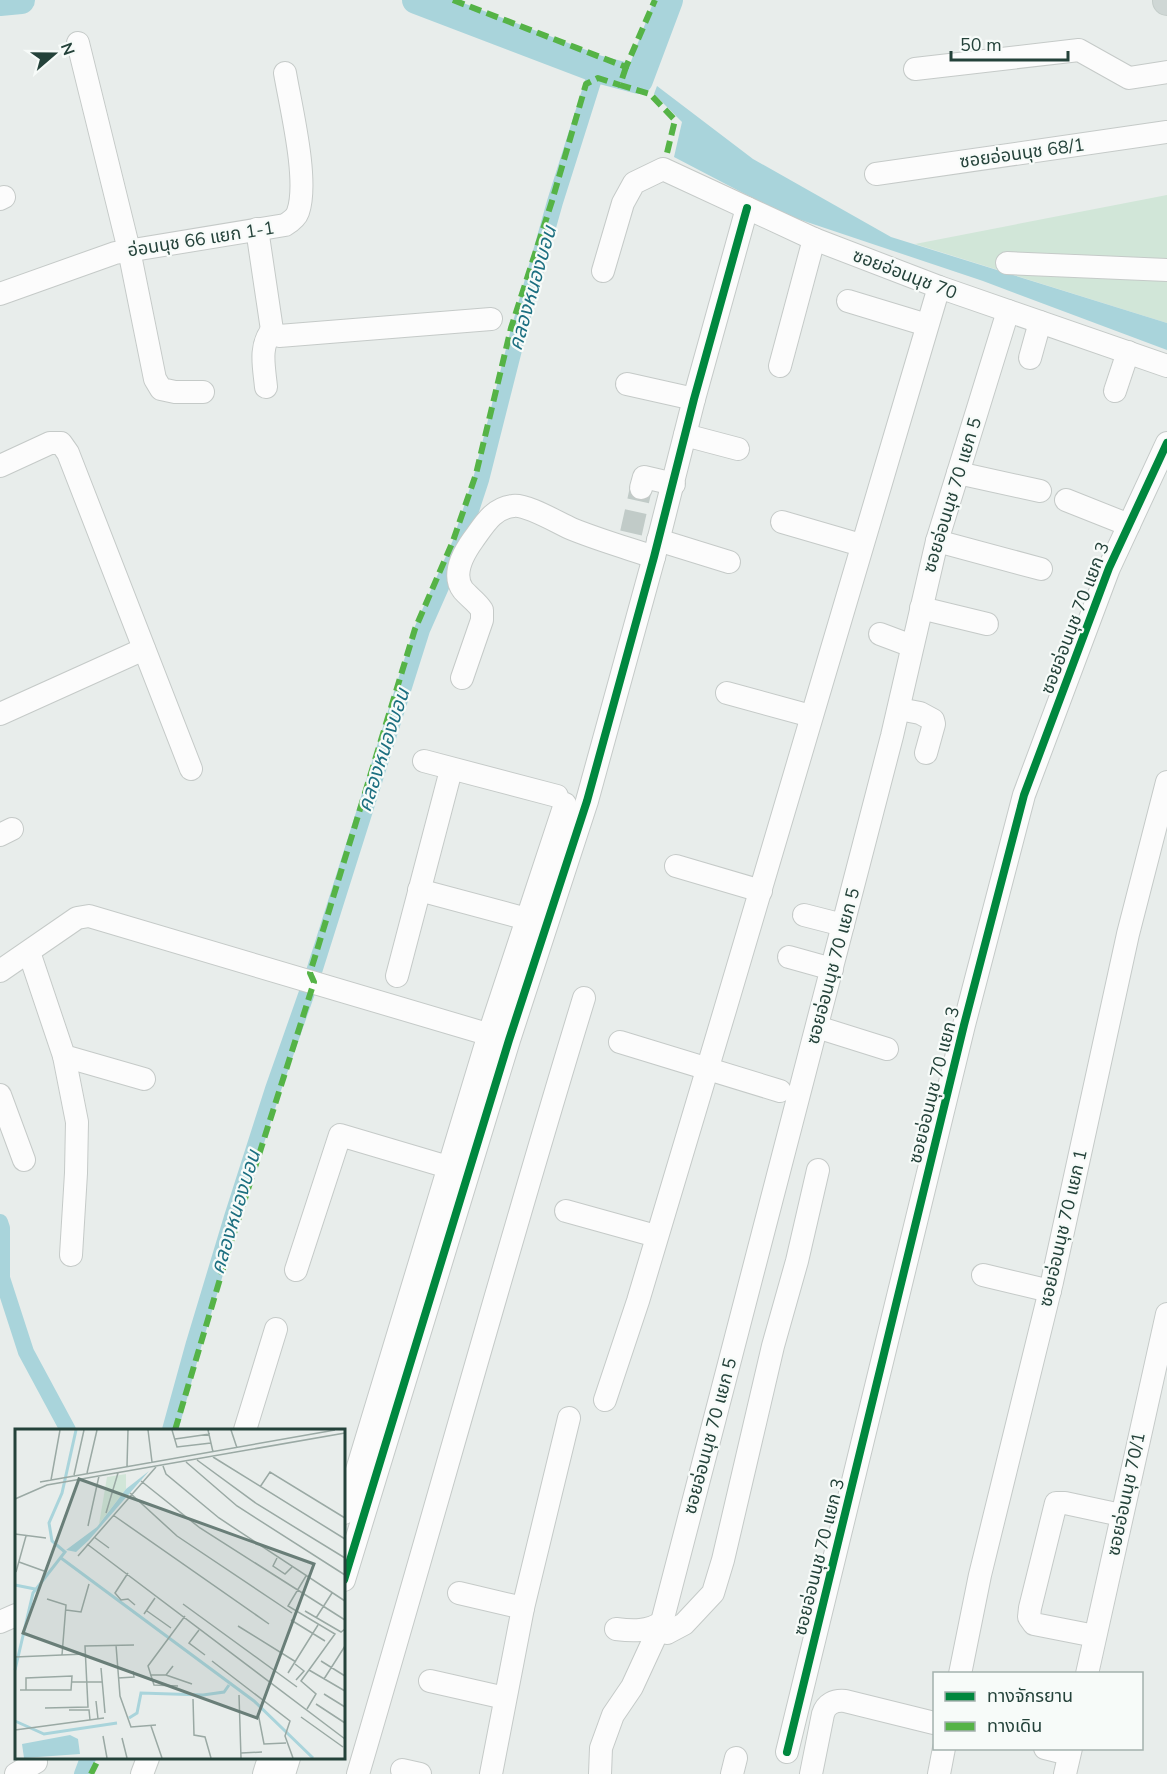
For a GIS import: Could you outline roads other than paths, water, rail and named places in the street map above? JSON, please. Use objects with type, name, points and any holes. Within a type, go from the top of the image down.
[{"type":"street","points":[[78,43],[129,250],[155,379],[161,389],[175,392],[204,392]]},
{"type":"street","points":[[915,69],[1079,50],[1128,78],[1167,72]]},
{"type":"street","name":"อ่อนนุช 66 แยก 1-1","points":[[0,294],[115,253],[285,225],[294,219],[298,213],[302,179],[285,73]]},
{"type":"street","name":"ซอยอ่อนนุช 68/1","points":[[876,174],[1167,132]]},
{"type":"street","name":"ซอยอ่อนนุช 70","points":[[603,271],[623,203],[634,183],[663,169],[814,239],[939,287],[1167,366]]},
{"type":"street","points":[[345,1510],[448,1167],[499,1037],[586,801],[674,484],[694,399],[747,208]]},
{"type":"street","points":[[258,230],[272,330],[279,336],[491,319]]},
{"type":"street","points":[[780,366],[814,239]]},
{"type":"street","points":[[1007,262],[1167,270]]},
{"type":"street","points":[[605,1400],[708,1068],[939,287]]},
{"type":"street","points":[[848,301],[927,325]]},
{"type":"street","name":"ซอยอ่อนนุช 70 แยก 5","points":[[600,1774],[601,1748],[613,1715],[632,1687],[662,1622],[899,709],[937,541],[1008,311]]},
{"type":"street","points":[[1030,358],[1040,322]]},
{"type":"street","points":[[266,387],[263,352],[265,339],[272,330]]},
{"type":"street","points":[[1115,391],[1128,352]]},
{"type":"street","points":[[627,384],[694,399]]},
{"type":"street","points":[[685,435],[738,449]]},
{"type":"street","points":[[2,458],[50,443],[61,443],[68,453],[191,769]]},
{"type":"street","name":"ซอยอ่อนนุช 70 แยก 3","points":[[787,1752],[964,1024],[1024,795],[1109,568],[1167,443]]},
{"type":"street","points":[[958,472],[1040,491]]},
{"type":"street","points":[[641,488],[644,477],[674,484]]},
{"type":"street","points":[[1066,500],[1129,525]]},
{"type":"street","points":[[462,678],[482,620],[482,610],[459,584],[458,571],[467,549],[490,516],[504,508],[516,505],[572,529],[656,549],[729,562]]},
{"type":"street","points":[[782,522],[861,545]]},
{"type":"street","points":[[937,541],[1041,568]]},
{"type":"street","points":[[921,608],[987,624]]},
{"type":"street","points":[[880,634],[912,646]]},
{"type":"street","points":[[0,714],[144,649]]},
{"type":"street","points":[[728,693],[812,716]]},
{"type":"street","points":[[899,709],[920,713],[933,720],[934,724],[926,753]]},
{"type":"street","points":[[345,1576],[499,1037],[526,919],[561,800],[424,761]]},
{"type":"street","points":[[397,976],[451,770]]},
{"type":"street","name":"ซอยอ่อนนุช 70 แยก 1","points":[[960,1672],[980,1575],[1050,1291],[1128,934],[1167,782]]},
{"type":"street","points":[[676,866],[760,891]]},
{"type":"street","points":[[419,890],[526,919]]},
{"type":"street","points":[[804,915],[843,925]]},
{"type":"street","points":[[0,971],[77,918],[89,916],[499,1037]]},
{"type":"street","points":[[29,952],[64,1056],[77,1122],[71,1255]]},
{"type":"street","points":[[789,957],[832,969]]},
{"type":"street","points":[[358,1774],[536,1155],[584,998]]},
{"type":"street","points":[[817,1027],[887,1049]]},
{"type":"street","points":[[620,1042],[780,1091]]},
{"type":"street","points":[[64,1056],[144,1079]]},
{"type":"street","points":[[0,1095],[24,1160]]},
{"type":"street","points":[[296,1270],[340,1135],[448,1167]]},
{"type":"street","points":[[616,1629],[633,1631],[654,1628],[662,1622],[667,1633],[684,1624],[713,1593],[818,1170]]},
{"type":"street","points":[[566,1211],[656,1236]]},
{"type":"street","points":[[984,1275],[1050,1291]]},
{"type":"street","name":"ซอยอ่อนนุช 70/1","points":[[1087,1672],[1121,1515],[1159,1382],[1167,1314]]},
{"type":"street","points":[[246,1429],[276,1329]]},
{"type":"street","points":[[491,1774],[523,1608],[569,1418]]},
{"type":"street","points":[[1095,1636],[1034,1624],[1029,1617],[1030,1608],[1056,1503],[1121,1515]]},
{"type":"street","points":[[459,1593],[523,1608]]},
{"type":"street","points":[[0,1622],[15,1615]]},
{"type":"street","points":[[430,1681],[505,1698]]},
{"type":"street","points":[[811,1774],[823,1714],[832,1702],[845,1701],[933,1724]]},
{"type":"street","points":[[939,1774],[944,1750]]},
{"type":"street","points":[[1048,1750],[1068,1759]]},
{"type":"street","points":[[142,1774],[148,1759]]},
{"type":"street","points":[[264,1774],[269,1759]]},
{"type":"street","points":[[284,1774],[289,1759]]},
{"type":"street","points":[[16,1774],[36,1762]]},
{"type":"water","points":[[657,86],[753,159],[891,237],[1167,323],[1167,350],[983,281],[783,214],[674,157],[682,122],[654,94]]},
{"type":"waterway","name":"คลองหนองบอน","points":[[0,2],[21,0]]},
{"type":"waterway","name":"คลองหนองบอน","points":[[416,0],[597,69],[639,80],[669,0]]},
{"type":"waterway","name":"คลองหนองบอน","points":[[170,1429],[232,1217],[312,978],[422,630],[460,544],[481,480],[519,330],[555,202],[597,69]]},
{"type":"waterway","points":[[0,1222],[2,1278],[26,1352],[67,1429]]},
{"type":"waterway","name":"คลองหนองบอน","points":[[82,1774],[88,1759]]},
{"type":"tunnel","points":[[631,533],[641,488]]}]
